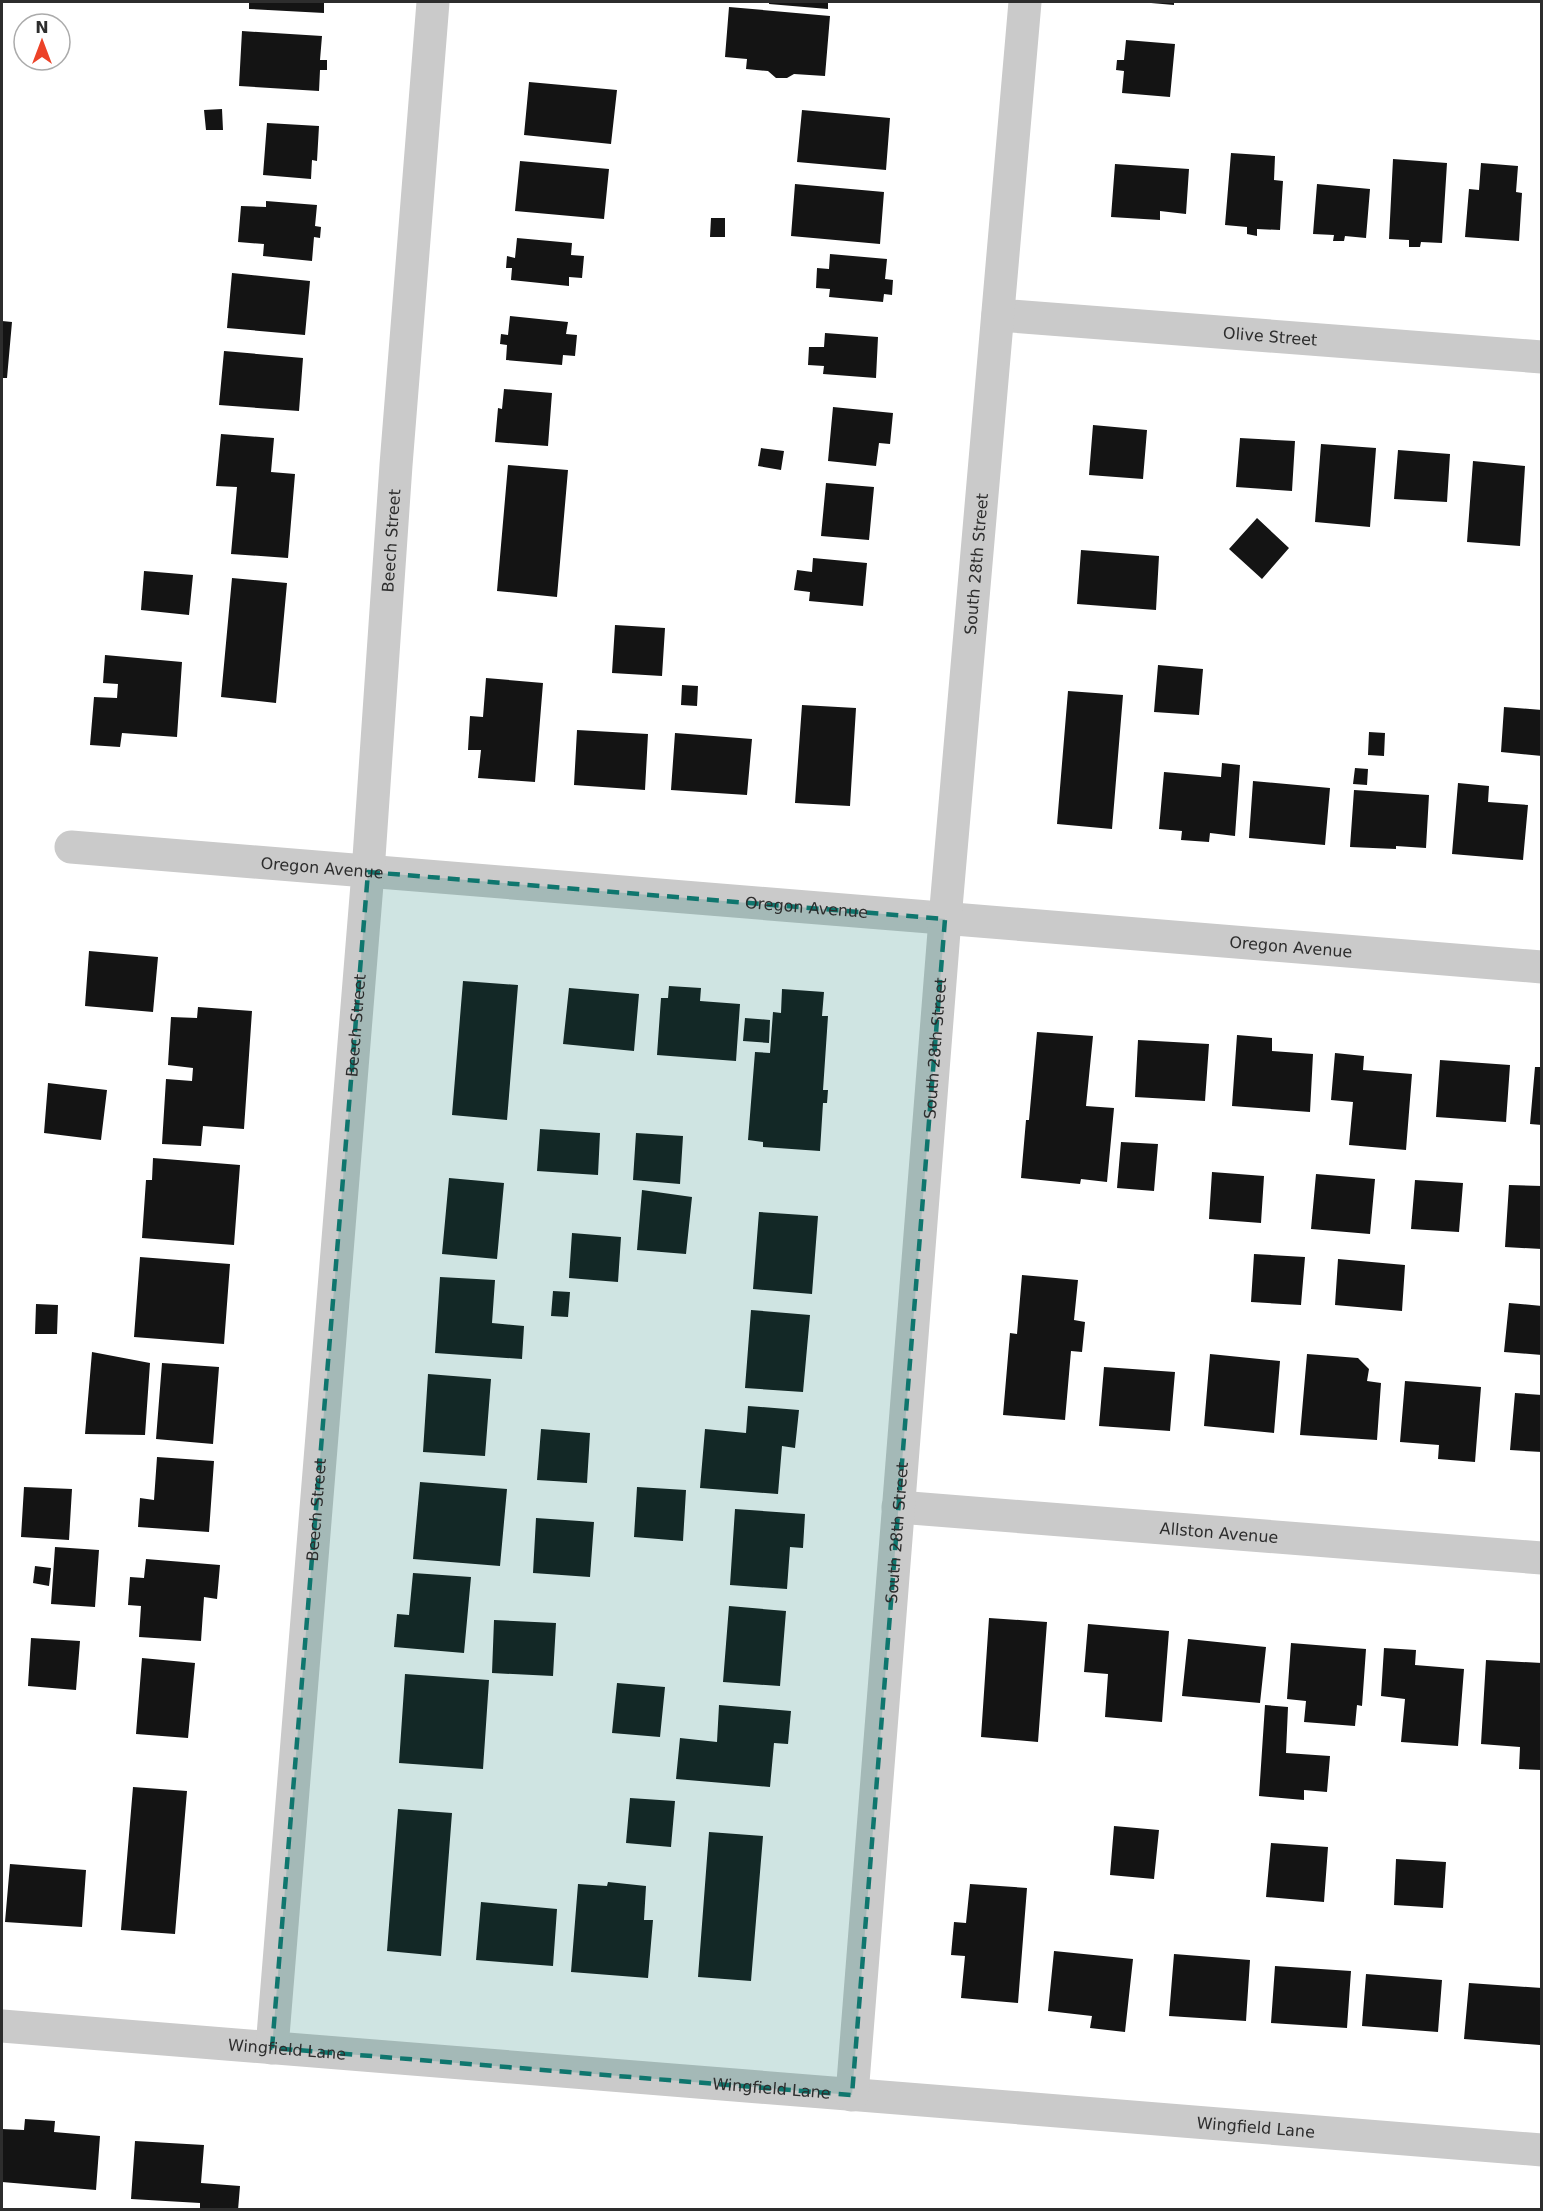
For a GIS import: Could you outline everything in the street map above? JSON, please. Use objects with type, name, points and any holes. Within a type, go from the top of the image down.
[{"type":"street","name":"Beech Street","points":[[273,2048],[368,872],[395,477],[433,2]]},
{"type":"street","name":"South 28th Street","points":[[852,2095],[945,919],[1025,2]]},
{"type":"street","name":"Olive Street","points":[[998,315],[1542,357]]},
{"type":"street","name":"Oregon Avenue","points":[[71,847],[1542,967]]},
{"type":"street","name":"Allston Avenue","points":[[898,1507],[1542,1558]]},
{"type":"street","name":"Wingfield Lane","points":[[2,2026],[1542,2151]]},
{"type":"highlighted area","points":[[368,872],[945,919],[852,2095],[272,2048]]},
{"type":"building","points":[[249,2],[324,2],[324,13],[249,9]]},
{"type":"building","points":[[769,2],[828,2],[828,9],[769,4]]},
{"type":"building","points":[[1174,2],[1174,5],[1151,3]]},
{"type":"building","points":[[729,7],[830,16],[825,76],[794,74],[787,78],[776,78],[768,71],[746,69],[747,59],[725,57]]},
{"type":"building","points":[[242,31],[322,36],[320,60],[327,60],[327,70],[320,70],[319,91],[239,86]]},
{"type":"building","points":[[1126,40],[1175,44],[1170,97],[1122,93],[1124,71],[1116,70],[1117,60],[1124,60]]},
{"type":"building","points":[[529,82],[617,90],[611,144],[524,135]]},
{"type":"building","points":[[222,109],[223,130],[206,130],[204,110]]},
{"type":"building","points":[[802,110],[890,118],[886,170],[797,162]]},
{"type":"building","points":[[267,123],[319,126],[317,161],[312,160],[311,179],[263,175]]},
{"type":"building","points":[[1231,153],[1275,156],[1274,180],[1283,181],[1280,230],[1257,229],[1257,236],[1247,234],[1247,227],[1225,225]]},
{"type":"building","points":[[1393,159],[1447,163],[1442,243],[1421,242],[1420,247],[1409,247],[1409,240],[1389,239]]},
{"type":"building","points":[[520,161],[609,169],[604,219],[515,211]]},
{"type":"building","points":[[1481,163],[1518,166],[1516,192],[1522,193],[1519,241],[1465,237],[1469,189],[1479,190]]},
{"type":"building","points":[[1115,164],[1189,169],[1186,214],[1160,211],[1160,220],[1111,217]]},
{"type":"building","points":[[795,184],[884,192],[880,244],[791,236]]},
{"type":"building","points":[[1317,184],[1370,189],[1366,238],[1345,236],[1344,241],[1333,241],[1334,235],[1313,234]]},
{"type":"building","points":[[266,201],[317,205],[315,226],[321,227],[320,238],[314,237],[312,261],[263,256],[264,244],[238,242],[241,206],[266,207]]},
{"type":"building","points":[[711,218],[725,218],[725,237],[710,237]]},
{"type":"building","points":[[517,238],[572,243],[571,255],[584,256],[582,278],[569,277],[569,286],[511,280],[512,268],[506,268],[507,256],[515,258]]},
{"type":"building","points":[[830,254],[887,259],[885,279],[893,280],[892,295],[884,294],[883,302],[829,297],[830,289],[816,288],[817,268],[829,269]]},
{"type":"building","points":[[232,273],[310,281],[305,335],[227,328]]},
{"type":"building","points":[[510,316],[568,322],[566,334],[577,335],[575,356],[563,355],[562,365],[506,360],[507,345],[500,344],[501,334],[508,335]]},
{"type":"building","points":[[2,321],[12,322],[7,378],[2,378]]},
{"type":"building","points":[[825,333],[878,337],[876,378],[823,374],[824,366],[808,365],[809,347],[824,347]]},
{"type":"building","points":[[224,351],[303,358],[299,411],[219,405]]},
{"type":"building","points":[[504,389],[552,393],[548,446],[495,442],[498,408],[502,409]]},
{"type":"building","points":[[833,407],[893,413],[890,444],[879,443],[876,466],[828,461]]},
{"type":"building","points":[[1093,425],[1147,430],[1143,479],[1089,475]]},
{"type":"building","points":[[221,434],[274,438],[271,472],[295,474],[288,558],[231,554],[237,487],[216,486]]},
{"type":"building","points":[[1240,438],[1295,441],[1292,491],[1236,487]]},
{"type":"building","points":[[1321,444],[1376,448],[1370,527],[1315,522]]},
{"type":"building","points":[[761,448],[784,451],[781,470],[758,466]]},
{"type":"building","points":[[1398,450],[1450,454],[1447,502],[1394,499]]},
{"type":"building","points":[[1473,461],[1525,466],[1520,546],[1467,542]]},
{"type":"building","points":[[508,465],[568,470],[557,597],[497,591]]},
{"type":"building","points":[[826,483],[874,487],[869,540],[821,536]]},
{"type":"building","points":[[1257,518],[1289,548],[1262,579],[1229,549]]},
{"type":"building","points":[[1081,550],[1159,556],[1156,610],[1077,604]]},
{"type":"building","points":[[813,558],[867,563],[863,606],[809,601],[810,592],[794,590],[797,570],[812,572]]},
{"type":"building","points":[[144,571],[193,575],[189,615],[141,610]]},
{"type":"building","points":[[232,578],[287,583],[276,703],[221,697]]},
{"type":"building","points":[[615,625],[665,628],[662,676],[612,673]]},
{"type":"building","points":[[105,655],[182,662],[177,737],[122,733],[120,747],[90,745],[94,697],[117,698],[118,684],[103,683]]},
{"type":"building","points":[[1158,665],[1203,669],[1199,715],[1154,712]]},
{"type":"building","points":[[486,678],[543,683],[535,782],[478,778],[481,750],[468,750],[470,716],[483,717]]},
{"type":"building","points":[[682,685],[698,686],[697,706],[681,705]]},
{"type":"building","points":[[1068,691],[1123,695],[1112,829],[1057,824]]},
{"type":"building","points":[[802,705],[856,708],[850,806],[795,803]]},
{"type":"building","points":[[1504,707],[1542,710],[1542,756],[1501,752]]},
{"type":"building","points":[[577,730],[648,734],[645,790],[574,785]]},
{"type":"building","points":[[1369,732],[1385,733],[1384,756],[1368,755]]},
{"type":"building","points":[[675,733],[752,739],[747,795],[671,790]]},
{"type":"building","points":[[1222,763],[1240,765],[1235,836],[1210,833],[1209,842],[1181,840],[1182,831],[1159,829],[1164,772],[1221,777]]},
{"type":"building","points":[[1355,768],[1368,769],[1367,785],[1353,784]]},
{"type":"building","points":[[1253,781],[1330,788],[1325,845],[1249,838]]},
{"type":"building","points":[[1458,783],[1489,786],[1488,802],[1528,805],[1523,860],[1452,854]]},
{"type":"building","points":[[1354,790],[1429,795],[1426,848],[1350,847]]},
{"type":"building","points":[[89,951],[158,957],[153,1012],[85,1006]]},
{"type":"building","points":[[463,981],[518,985],[507,1120],[452,1115]]},
{"type":"building","points":[[669,986],[701,988],[700,1001],[740,1004],[736,1061],[657,1055],[661,998],[668,998]]},
{"type":"building","points":[[569,988],[639,994],[634,1051],[563,1044]]},
{"type":"building","points":[[782,989],[824,992],[822,1016],[828,1016],[823,1090],[828,1090],[827,1103],[823,1103],[820,1151],[763,1147],[763,1142],[748,1140],[755,1052],[770,1053],[773,1012],[781,1013]]},
{"type":"building","points":[[198,1007],[252,1011],[244,1129],[203,1126],[201,1146],[162,1144],[166,1079],[192,1081],[193,1068],[168,1065],[171,1017],[197,1018]]},
{"type":"building","points":[[745,1018],[770,1020],[769,1043],[743,1041]]},
{"type":"building","points":[[1037,1032],[1093,1036],[1086,1106],[1114,1108],[1107,1182],[1081,1179],[1080,1184],[1021,1178]]},
{"type":"building","points":[[1237,1035],[1272,1038],[1272,1051],[1313,1054],[1310,1112],[1232,1106]]},
{"type":"building","points":[[1138,1040],[1209,1044],[1205,1101],[1135,1097]]},
{"type":"building","points":[[1335,1053],[1364,1056],[1363,1070],[1412,1074],[1406,1150],[1349,1145],[1353,1102],[1331,1100]]},
{"type":"building","points":[[1440,1060],[1510,1065],[1506,1122],[1436,1117]]},
{"type":"building","points":[[1535,1067],[1542,1067],[1542,1125],[1530,1124]]},
{"type":"building","points":[[48,1083],[107,1090],[101,1140],[44,1133]]},
{"type":"building","points":[[540,1129],[600,1133],[598,1175],[537,1171]]},
{"type":"building","points":[[636,1133],[683,1136],[680,1184],[633,1180]]},
{"type":"building","points":[[1121,1142],[1158,1144],[1154,1191],[1117,1188]]},
{"type":"building","points":[[153,1158],[240,1165],[234,1245],[142,1238],[146,1180],[152,1180]]},
{"type":"building","points":[[1212,1172],[1264,1176],[1261,1223],[1209,1219]]},
{"type":"building","points":[[1316,1174],[1375,1179],[1370,1234],[1311,1229]]},
{"type":"building","points":[[449,1178],[504,1183],[497,1259],[442,1254]]},
{"type":"building","points":[[1415,1180],[1463,1183],[1459,1232],[1411,1229]]},
{"type":"building","points":[[1509,1185],[1542,1186],[1542,1249],[1505,1247]]},
{"type":"building","points":[[642,1190],[692,1197],[686,1254],[637,1250]]},
{"type":"building","points":[[759,1212],[818,1216],[812,1294],[753,1289]]},
{"type":"building","points":[[572,1233],[621,1237],[618,1282],[569,1278]]},
{"type":"building","points":[[1254,1254],[1305,1257],[1301,1305],[1251,1302]]},
{"type":"building","points":[[140,1257],[230,1264],[224,1344],[134,1337]]},
{"type":"building","points":[[1338,1259],[1405,1265],[1402,1311],[1335,1305]]},
{"type":"building","points":[[1022,1275],[1078,1280],[1074,1320],[1085,1322],[1082,1352],[1071,1351],[1065,1420],[1003,1415],[1010,1333],[1017,1334]]},
{"type":"building","points":[[440,1277],[495,1280],[492,1323],[524,1326],[522,1359],[435,1353]]},
{"type":"building","points":[[553,1291],[570,1292],[568,1317],[551,1316]]},
{"type":"building","points":[[1509,1303],[1542,1306],[1542,1355],[1504,1352]]},
{"type":"building","points":[[36,1304],[58,1305],[57,1334],[35,1334]]},
{"type":"building","points":[[751,1310],[810,1315],[803,1392],[745,1388]]},
{"type":"building","points":[[92,1352],[150,1363],[145,1435],[85,1434]]},
{"type":"building","points":[[1210,1354],[1280,1361],[1274,1433],[1204,1426]]},
{"type":"building","points":[[1307,1354],[1358,1358],[1369,1369],[1367,1381],[1381,1383],[1377,1440],[1300,1435]]},
{"type":"building","points":[[162,1363],[219,1367],[213,1444],[156,1439]]},
{"type":"building","points":[[1104,1367],[1175,1372],[1170,1431],[1099,1426]]},
{"type":"building","points":[[428,1374],[491,1379],[485,1456],[423,1452]]},
{"type":"building","points":[[1405,1381],[1481,1387],[1475,1462],[1438,1459],[1439,1445],[1400,1442]]},
{"type":"building","points":[[1515,1393],[1542,1395],[1542,1452],[1510,1450]]},
{"type":"building","points":[[748,1406],[799,1410],[795,1448],[782,1446],[778,1494],[700,1488],[705,1429],[746,1433]]},
{"type":"building","points":[[541,1429],[590,1433],[587,1483],[537,1480]]},
{"type":"building","points":[[157,1457],[214,1461],[209,1532],[138,1527],[140,1498],[154,1500]]},
{"type":"building","points":[[420,1482],[507,1489],[500,1566],[413,1559]]},
{"type":"building","points":[[24,1487],[72,1489],[69,1540],[21,1537]]},
{"type":"building","points":[[637,1487],[686,1490],[683,1541],[634,1537]]},
{"type":"building","points":[[735,1509],[805,1514],[803,1548],[790,1547],[787,1589],[730,1585]]},
{"type":"building","points":[[536,1518],[594,1522],[590,1577],[533,1573]]},
{"type":"building","points":[[55,1547],[99,1550],[95,1607],[51,1604]]},
{"type":"building","points":[[146,1559],[220,1565],[217,1599],[204,1597],[201,1641],[139,1637],[141,1606],[128,1605],[130,1577],[144,1578]]},
{"type":"building","points":[[35,1566],[51,1568],[49,1586],[33,1583]]},
{"type":"building","points":[[413,1573],[471,1577],[464,1653],[394,1647],[397,1614],[409,1615]]},
{"type":"building","points":[[729,1606],[786,1611],[780,1686],[723,1682]]},
{"type":"building","points":[[989,1618],[1047,1622],[1038,1742],[981,1737]]},
{"type":"building","points":[[494,1620],[556,1623],[553,1676],[492,1673]]},
{"type":"building","points":[[1088,1624],[1169,1631],[1162,1722],[1105,1717],[1108,1674],[1084,1672]]},
{"type":"building","points":[[31,1638],[80,1641],[76,1690],[28,1686]]},
{"type":"building","points":[[1188,1639],[1266,1647],[1260,1703],[1182,1696]]},
{"type":"building","points":[[1291,1643],[1366,1649],[1362,1706],[1357,1705],[1355,1726],[1304,1722],[1306,1701],[1287,1699]]},
{"type":"building","points":[[1384,1648],[1416,1650],[1415,1665],[1464,1669],[1458,1746],[1401,1742],[1405,1699],[1381,1696]]},
{"type":"building","points":[[142,1658],[195,1663],[188,1738],[136,1734]]},
{"type":"building","points":[[1486,1660],[1542,1663],[1542,1770],[1519,1769],[1520,1747],[1481,1744]]},
{"type":"building","points":[[405,1674],[489,1680],[483,1769],[399,1763]]},
{"type":"building","points":[[617,1683],[665,1687],[660,1737],[612,1733]]},
{"type":"building","points":[[719,1705],[791,1711],[788,1744],[774,1743],[770,1787],[676,1779],[680,1738],[717,1742]]},
{"type":"building","points":[[1265,1705],[1288,1707],[1286,1753],[1330,1756],[1327,1792],[1304,1790],[1304,1800],[1259,1796]]},
{"type":"building","points":[[133,1787],[187,1791],[175,1934],[121,1930]]},
{"type":"building","points":[[630,1798],[675,1801],[671,1847],[626,1843]]},
{"type":"building","points":[[398,1809],[452,1813],[441,1956],[387,1951]]},
{"type":"building","points":[[1114,1826],[1159,1830],[1154,1879],[1110,1875]]},
{"type":"building","points":[[709,1832],[763,1836],[751,1981],[698,1977]]},
{"type":"building","points":[[1271,1843],[1328,1847],[1324,1902],[1266,1897]]},
{"type":"building","points":[[1396,1859],[1446,1862],[1443,1908],[1394,1905]]},
{"type":"building","points":[[10,1864],[86,1870],[82,1927],[5,1922]]},
{"type":"building","points":[[608,1882],[646,1886],[644,1920],[653,1920],[648,1978],[571,1972],[578,1884],[607,1886]]},
{"type":"building","points":[[970,1884],[1027,1888],[1018,2003],[961,1998],[965,1956],[951,1955],[954,1922],[966,1923]]},
{"type":"building","points":[[481,1902],[557,1909],[553,1966],[476,1960]]},
{"type":"building","points":[[1054,1951],[1133,1959],[1125,2032],[1090,2028],[1092,2016],[1048,2011]]},
{"type":"building","points":[[1174,1954],[1250,1960],[1246,2021],[1169,2016]]},
{"type":"building","points":[[1275,1966],[1351,1971],[1347,2028],[1271,2023]]},
{"type":"building","points":[[1366,1974],[1442,1980],[1438,2032],[1362,2026]]},
{"type":"building","points":[[1469,1983],[1542,1988],[1540,2045],[1464,2039]]},
{"type":"building","points":[[25,2119],[55,2121],[54,2132],[100,2136],[96,2190],[2,2182],[2,2129],[24,2130]]},
{"type":"building","points":[[135,2141],[204,2145],[201,2183],[240,2186],[238,2210],[200,2210],[200,2203],[131,2199]]}]
